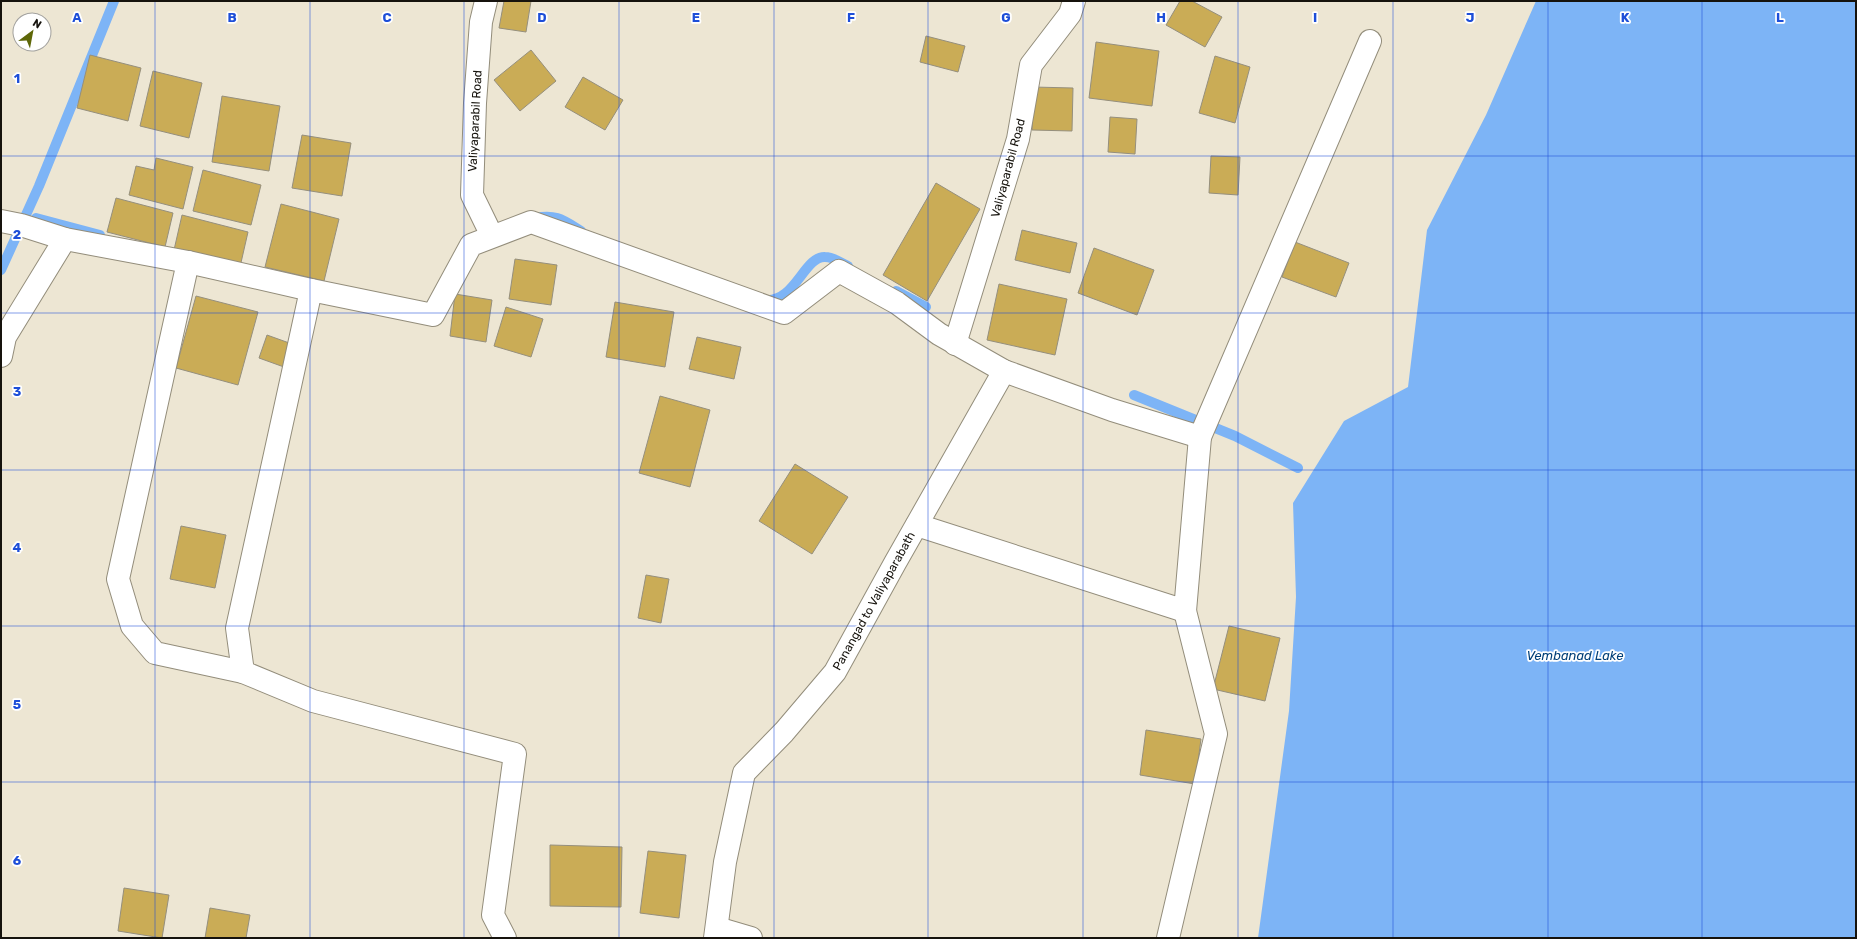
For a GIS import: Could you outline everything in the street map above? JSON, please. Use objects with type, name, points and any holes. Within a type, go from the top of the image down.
[{"type":"street","name":"Valiyaparabil Road","points":[[486,1],[480,30],[475,103],[472,195],[492,236]]},
{"type":"street","name":"Valiyaparabil Road","points":[[956,344],[1018,139],[1031,65],[1070,14],[1074,1]]},
{"type":"street","points":[[1168,938],[1216,734],[1185,611],[1200,437],[1370,41]]},
{"type":"street","points":[[1,221],[21,225],[65,239],[188,262],[311,290],[433,315],[472,245],[531,222],[784,313],[839,271],[897,303],[939,334],[1004,371],[1112,410],[1200,437]]},
{"type":"street","points":[[1,356],[5,338],[65,239]]},
{"type":"street","points":[[188,262],[118,579],[132,626],[155,652],[243,672],[313,701],[515,754],[493,915],[505,938]]},
{"type":"street","points":[[243,672],[237,628],[311,290]]},
{"type":"street","name":"Panangad to Valiyaparabath","points":[[716,933],[725,862],[744,773],[784,732],[835,672],[1004,371]]},
{"type":"street","points":[[917,526],[1185,611]]},
{"type":"street","points":[[716,933],[751,938]]},
{"type":"water","name":"Vembanad Lake","points":[[1536,1],[1856,1],[1856,938],[1258,938],[1289,711],[1296,597],[1293,503],[1344,421],[1408,387],[1427,230],[1486,115]]},
{"type":"building","points":[[504,1],[531,1],[526,32],[499,28]]},
{"type":"building","points":[[1180,1],[1192,1],[1222,17],[1205,47],[1166,25]]},
{"type":"building","points":[[926,36],[965,46],[958,72],[920,62]]},
{"type":"building","points":[[1096,42],[1159,51],[1152,106],[1089,98]]},
{"type":"building","points":[[531,50],[556,81],[520,111],[494,80]]},
{"type":"building","points":[[90,55],[141,68],[128,121],[77,108]]},
{"type":"building","points":[[1215,56],[1250,67],[1235,123],[1199,113]]},
{"type":"building","points":[[153,71],[202,83],[189,138],[140,126]]},
{"type":"building","points":[[583,77],[623,100],[605,130],[565,107]]},
{"type":"building","points":[[1033,87],[1073,88],[1072,131],[1032,130]]},
{"type":"building","points":[[222,96],[280,106],[269,171],[212,162]]},
{"type":"building","points":[[1110,117],[1137,119],[1135,154],[1108,152]]},
{"type":"building","points":[[302,135],[351,143],[342,196],[292,188]]},
{"type":"building","points":[[1211,156],[1240,157],[1238,195],[1209,193]]},
{"type":"building","points":[[156,158],[193,167],[183,209],[129,195],[136,166],[154,170]]},
{"type":"building","points":[[203,170],[261,185],[251,225],[193,211]]},
{"type":"building","points":[[936,183],[980,209],[927,301],[883,275]]},
{"type":"building","points":[[116,198],[173,213],[165,247],[107,232]]},
{"type":"building","points":[[281,204],[339,219],[324,281],[265,267]]},
{"type":"building","points":[[182,215],[248,232],[240,267],[174,250]]},
{"type":"building","points":[[1022,230],[1077,243],[1070,273],[1015,260]]},
{"type":"building","points":[[1295,242],[1349,263],[1336,297],[1282,277]]},
{"type":"building","points":[[1094,248],[1154,270],[1137,315],[1078,293]]},
{"type":"building","points":[[515,259],[557,265],[551,305],[509,299]]},
{"type":"building","points":[[999,284],[1067,299],[1055,355],[987,340]]},
{"type":"building","points":[[455,294],[492,300],[486,342],[450,336]]},
{"type":"building","points":[[196,296],[258,312],[238,385],[176,368]]},
{"type":"building","points":[[615,302],[674,312],[665,367],[606,357]]},
{"type":"building","points":[[506,307],[543,319],[531,357],[494,346]]},
{"type":"building","points":[[267,335],[292,344],[284,367],[259,358]]},
{"type":"building","points":[[697,337],[741,347],[734,379],[689,369]]},
{"type":"building","points":[[660,396],[710,410],[690,487],[639,473]]},
{"type":"building","points":[[795,464],[848,497],[812,554],[759,521]]},
{"type":"building","points":[[181,526],[226,535],[215,588],[170,579]]},
{"type":"building","points":[[646,575],[669,579],[661,623],[638,618]]},
{"type":"building","points":[[1229,626],[1280,638],[1265,701],[1213,689]]},
{"type":"building","points":[[1146,730],[1201,739],[1195,784],[1140,775]]},
{"type":"building","points":[[550,845],[622,847],[621,907],[550,906]]},
{"type":"building","points":[[648,851],[686,855],[679,918],[640,913]]},
{"type":"building","points":[[124,888],[169,895],[162,938],[118,931]]},
{"type":"building","points":[[210,908],[250,915],[246,938],[205,938]]},
{"type":"waterway","points":[[1,270],[39,186],[114,1]]},
{"type":"waterway","points":[[535,218],[554,217],[581,231]]},
{"type":"waterway","points":[[36,218],[100,235]]},
{"type":"waterway","points":[[765,300],[775,299],[784,294],[792,287],[811,264],[818,259],[825,257],[831,258],[848,266]]},
{"type":"waterway","points":[[896,291],[926,307]]},
{"type":"waterway","points":[[1134,395],[1235,436],[1298,468]]}]
